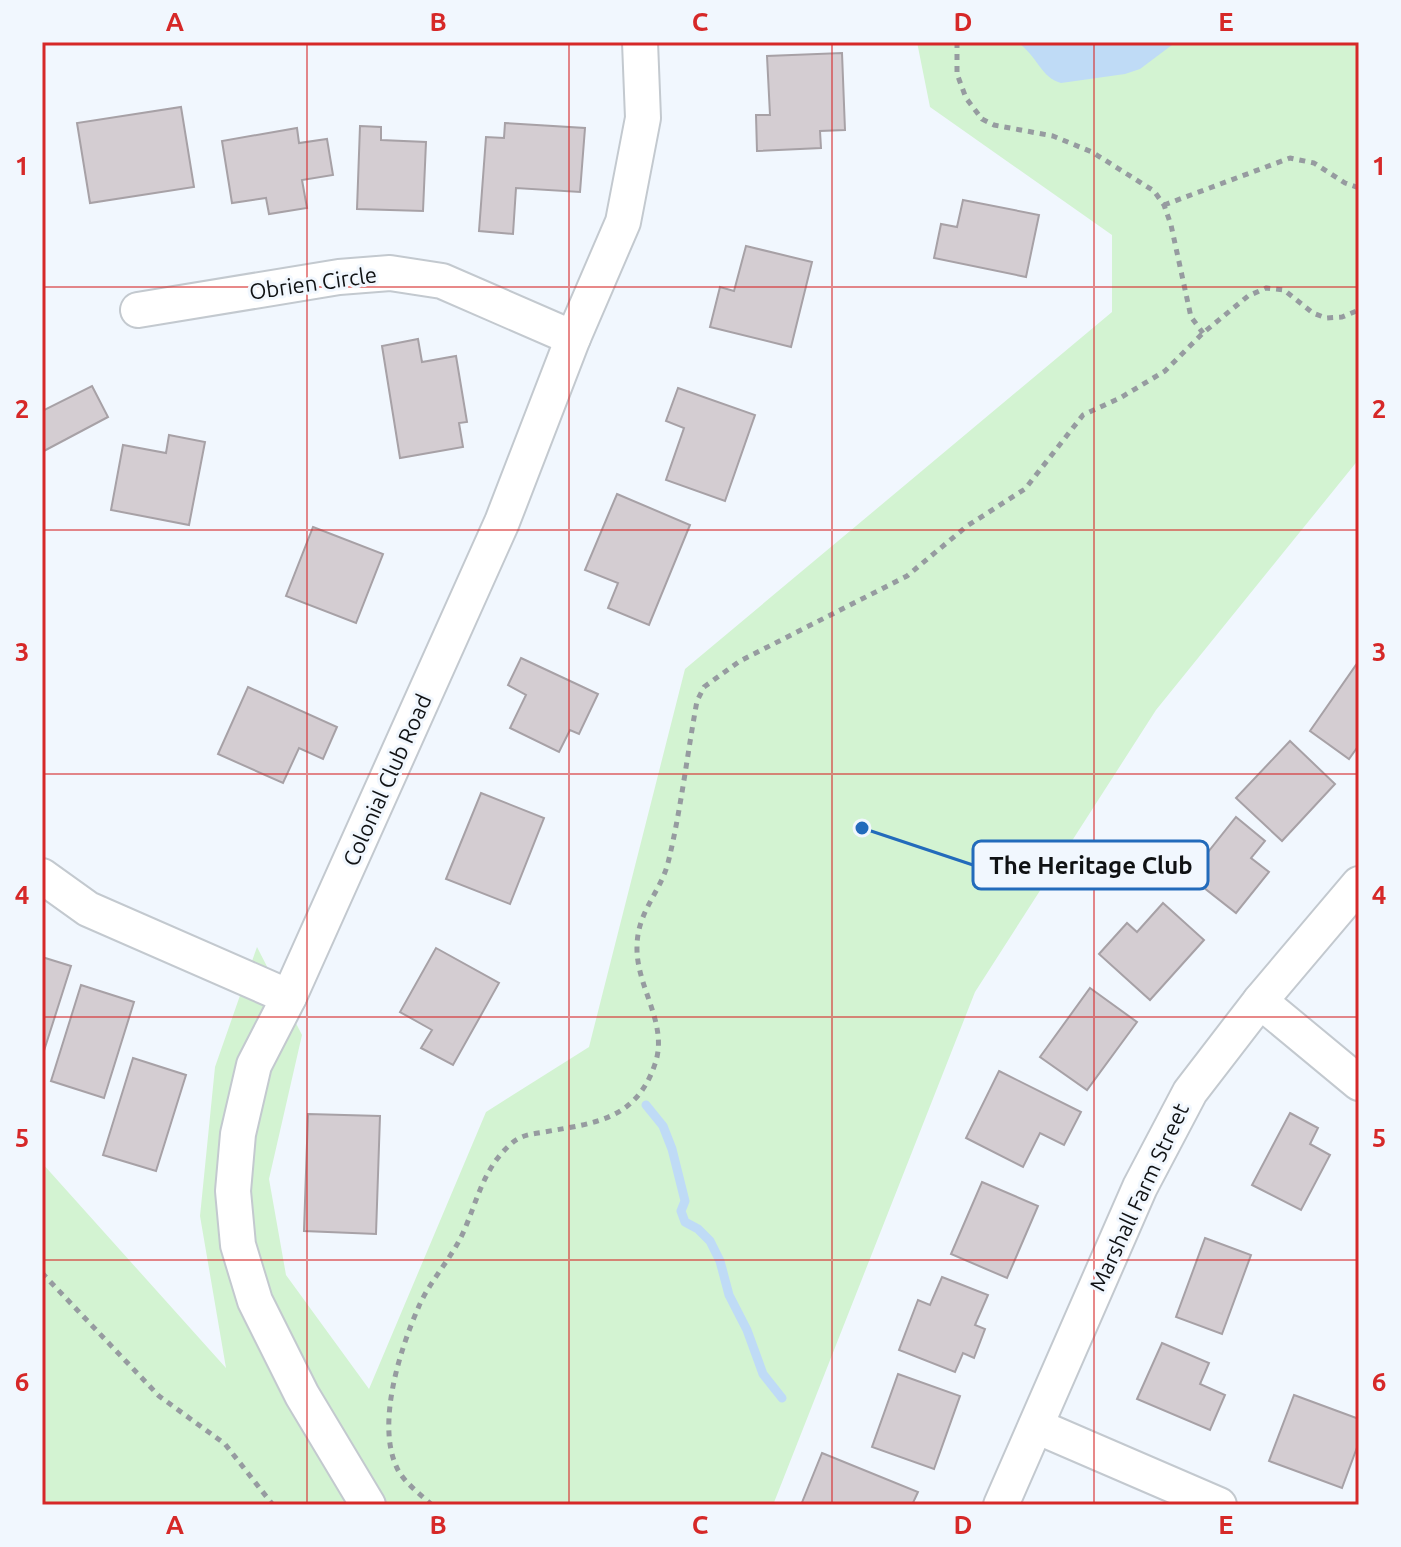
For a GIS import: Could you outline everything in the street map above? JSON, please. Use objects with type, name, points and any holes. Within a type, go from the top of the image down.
[{"type":"street","name":"Colonial Club Road","points":[[368,1505],[302,1395],[255,1301],[238,1245],[233,1191],[238,1134],[254,1065],[289,997],[502,522],[573,338],[624,217],[643,118],[640,42]]},
{"type":"street","name":"Obrien Circle","points":[[138,310],[339,277],[390,273],[442,281],[573,338]]},
{"type":"street","points":[[42,876],[88,909],[289,997]]},
{"type":"street","name":"Marshall Farm Street","points":[[1001,1505],[1140,1187],[1190,1092],[1260,1001],[1359,884]]},
{"type":"street","points":[[1260,1001],[1359,1083]]},
{"type":"street","points":[[1036,1426],[1219,1505]]},
{"type":"path","points":[[957,42],[957,74],[966,98],[982,119],[994,125],[1053,136],[1092,152],[1154,191],[1164,205],[1171,225],[1191,317],[1203,333]]},
{"type":"path","points":[[1164,205],[1290,158],[1314,163],[1345,183],[1359,188]]},
{"type":"path","points":[[432,1505],[400,1474],[393,1458],[389,1414],[396,1374],[420,1305],[462,1235],[486,1172],[511,1144],[524,1136],[596,1123],[622,1111],[644,1089],[656,1062],[658,1047],[656,1020],[637,963],[636,943],[641,916],[667,866],[697,701],[704,687],[740,661],[907,576],[967,526],[1025,489],[1083,415],[1120,398],[1165,371],[1203,333],[1248,296],[1266,288],[1284,290],[1313,313],[1326,318],[1342,317],[1359,310]]},
{"type":"path","points":[[42,1273],[159,1396],[225,1444],[273,1505]]},
{"type":"green space","points":[[917,42],[1359,42],[1359,459],[1156,710],[975,992],[773,1505],[42,1505],[42,1163],[226,1368],[200,1216],[215,1067],[257,947],[302,1035],[269,1179],[286,1275],[369,1389],[486,1112],[589,1047],[685,669],[1112,312],[1112,235],[930,107]]},
{"type":"water","points":[[1017,42],[1176,42],[1140,69],[1061,83],[1048,76]]},
{"type":"building","points":[[842,53],[845,130],[820,131],[821,148],[757,151],[756,115],[770,115],[767,56]]},
{"type":"building","points":[[181,107],[194,187],[90,203],[77,123]]},
{"type":"building","points":[[505,123],[585,128],[580,192],[516,188],[513,234],[479,231],[486,137],[504,138]]},
{"type":"building","points":[[360,126],[381,127],[381,140],[426,142],[423,211],[357,209]]},
{"type":"building","points":[[297,128],[299,143],[327,139],[333,175],[302,180],[307,208],[269,214],[266,198],[232,203],[222,141]]},
{"type":"building","points":[[963,200],[1039,215],[1026,277],[934,258],[941,224],[957,227]]},
{"type":"building","points":[[746,246],[812,262],[791,347],[710,327],[720,287],[734,291]]},
{"type":"building","points":[[418,339],[422,362],[456,356],[467,422],[459,423],[463,447],[400,458],[382,346]]},
{"type":"building","points":[[92,386],[108,417],[42,452],[42,411]]},
{"type":"building","points":[[678,388],[755,415],[725,501],[666,480],[684,428],[666,421]]},
{"type":"building","points":[[169,435],[205,442],[189,525],[111,510],[123,445],[166,453]]},
{"type":"building","points":[[617,494],[690,525],[649,625],[608,608],[618,583],[585,570]]},
{"type":"building","points":[[313,527],[383,554],[356,623],[286,596]]},
{"type":"building","points":[[521,658],[598,694],[579,734],[570,730],[559,752],[510,728],[526,695],[508,685]]},
{"type":"building","points":[[1356,665],[1359,667],[1359,745],[1349,759],[1310,731]]},
{"type":"building","points":[[248,687],[337,727],[323,759],[299,748],[283,783],[218,754]]},
{"type":"building","points":[[1290,741],[1335,784],[1282,841],[1236,798]]},
{"type":"building","points":[[481,793],[544,818],[510,904],[446,879]]},
{"type":"building","points":[[1236,817],[1265,841],[1251,858],[1269,872],[1236,913],[1189,876]]},
{"type":"building","points":[[1163,903],[1204,940],[1150,1000],[1099,954],[1127,923],[1137,932]]},
{"type":"building","points":[[436,948],[499,983],[453,1065],[421,1048],[432,1030],[400,1012]]},
{"type":"building","points":[[42,957],[71,966],[42,1057]]},
{"type":"building","points":[[81,985],[134,1002],[104,1098],[51,1081]]},
{"type":"building","points":[[1090,988],[1137,1022],[1087,1090],[1040,1057]]},
{"type":"building","points":[[133,1058],[186,1075],[156,1171],[103,1155]]},
{"type":"building","points":[[999,1071],[1081,1112],[1064,1145],[1040,1133],[1023,1167],[966,1138]]},
{"type":"building","points":[[1290,1113],[1318,1128],[1310,1144],[1330,1155],[1301,1210],[1252,1185]]},
{"type":"building","points":[[308,1114],[380,1116],[376,1234],[304,1231]]},
{"type":"building","points":[[982,1182],[1038,1206],[1007,1278],[951,1254]]},
{"type":"building","points":[[1205,1238],[1251,1255],[1222,1334],[1176,1317]]},
{"type":"building","points":[[942,1277],[988,1295],[975,1325],[985,1329],[974,1358],[963,1353],[955,1372],[899,1350],[918,1300],[930,1305]]},
{"type":"building","points":[[1162,1343],[1209,1363],[1200,1384],[1225,1395],[1210,1430],[1137,1399]]},
{"type":"building","points":[[898,1374],[960,1396],[934,1469],[872,1447]]},
{"type":"building","points":[[1294,1395],[1359,1419],[1359,1442],[1342,1488],[1269,1461]]},
{"type":"building","points":[[822,1453],[918,1492],[912,1505],[801,1505]]},
{"type":"waterway","points":[[646,1105],[663,1126],[672,1149],[685,1201],[681,1211],[685,1222],[710,1241],[763,1374],[782,1398]]},
{"type":"place","name":"The Heritage Club","points":[[862,828]]}]
